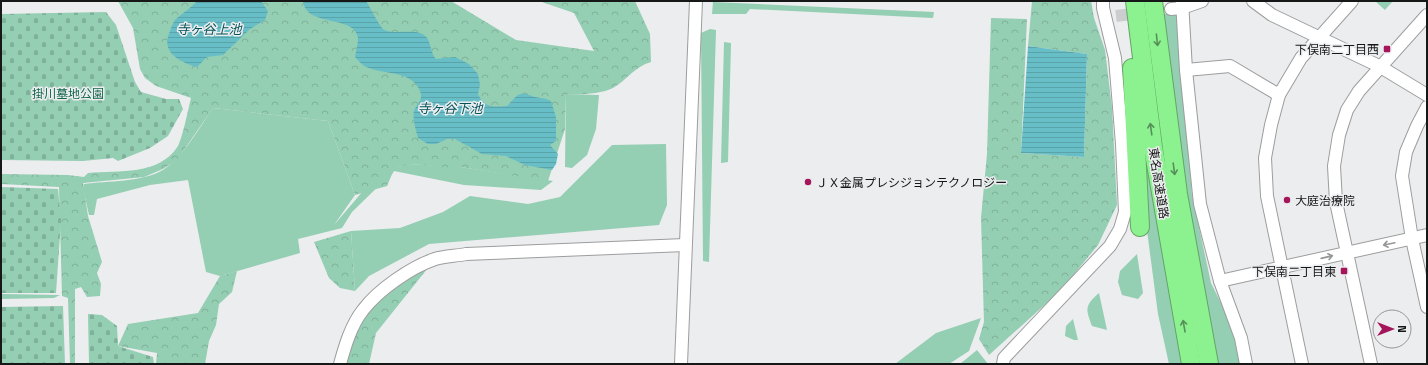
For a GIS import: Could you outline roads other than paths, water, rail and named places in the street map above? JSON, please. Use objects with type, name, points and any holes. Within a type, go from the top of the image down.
[{"type":"highway","points":[[1127,1],[1140,227]]},
{"type":"highway","name":"東名高速道路","points":[[1135,1],[1153,147],[1191,364]]},
{"type":"highway","name":"東名高速道路","points":[[1153,2],[1178,194],[1209,364]]},
{"type":"street","points":[[681,364],[696,1]]},
{"type":"street","points":[[1002,364],[1004,358],[1110,246],[1120,229],[1125,212],[1122,144],[1111,17],[1103,1]]},
{"type":"street","points":[[1202,1],[1178,6],[1200,204],[1220,281],[1241,338],[1246,364]]},
{"type":"street","points":[[1253,1],[1272,15],[1379,66],[1427,95]]},
{"type":"street","points":[[1302,364],[1267,196],[1265,158],[1271,125],[1280,95],[1301,58],[1352,1]]},
{"type":"street","points":[[1371,364],[1346,253],[1334,184],[1334,166],[1339,135],[1347,110],[1359,91],[1379,66],[1427,15]]},
{"type":"street","points":[[1186,70],[1230,66],[1280,95]]},
{"type":"street","points":[[1427,107],[1406,152],[1402,176],[1412,239],[1427,306]]},
{"type":"street","points":[[1220,281],[1427,235]]},
{"type":"street","points":[[340,364],[346,344],[363,311],[383,290],[403,275],[435,259],[466,254],[685,245]]},
{"type":"water","name":"寺ヶ谷上池","points":[[197,1],[261,1],[268,11],[265,20],[250,29],[223,55],[207,57],[197,67],[178,59],[173,55],[168,45],[168,39],[171,27],[175,20]]},
{"type":"water","name":"寺ヶ谷下池","points":[[303,1],[366,1],[380,25],[385,30],[420,33],[428,40],[436,59],[455,57],[469,64],[478,74],[480,85],[478,94],[480,99],[490,106],[507,106],[519,94],[525,94],[551,101],[556,117],[556,141],[550,145],[558,154],[556,164],[552,170],[525,165],[506,156],[482,154],[455,139],[447,139],[436,144],[428,144],[418,138],[414,124],[414,111],[421,97],[418,86],[406,77],[363,65],[355,57],[358,38],[355,31],[349,26],[312,15],[306,9]]},
{"type":"water","points":[[1028,46],[1087,54],[1084,157],[1021,153]]},
{"type":"tunnel","points":[[1116,16],[1171,9]]},
{"type":"place","name":"下俣南二丁目西","points":[[1387,49]]},
{"type":"place","name":"ＪＸ金属プレシジョンテクノロジー","points":[[808,182]]},
{"type":"place","name":"大庭治療院","points":[[1287,200]]},
{"type":"place","name":"下俣南二丁目東","points":[[1344,271]]},
{"type":"park label","name":"掛川墓地公園","points":[[68,93]]}]
